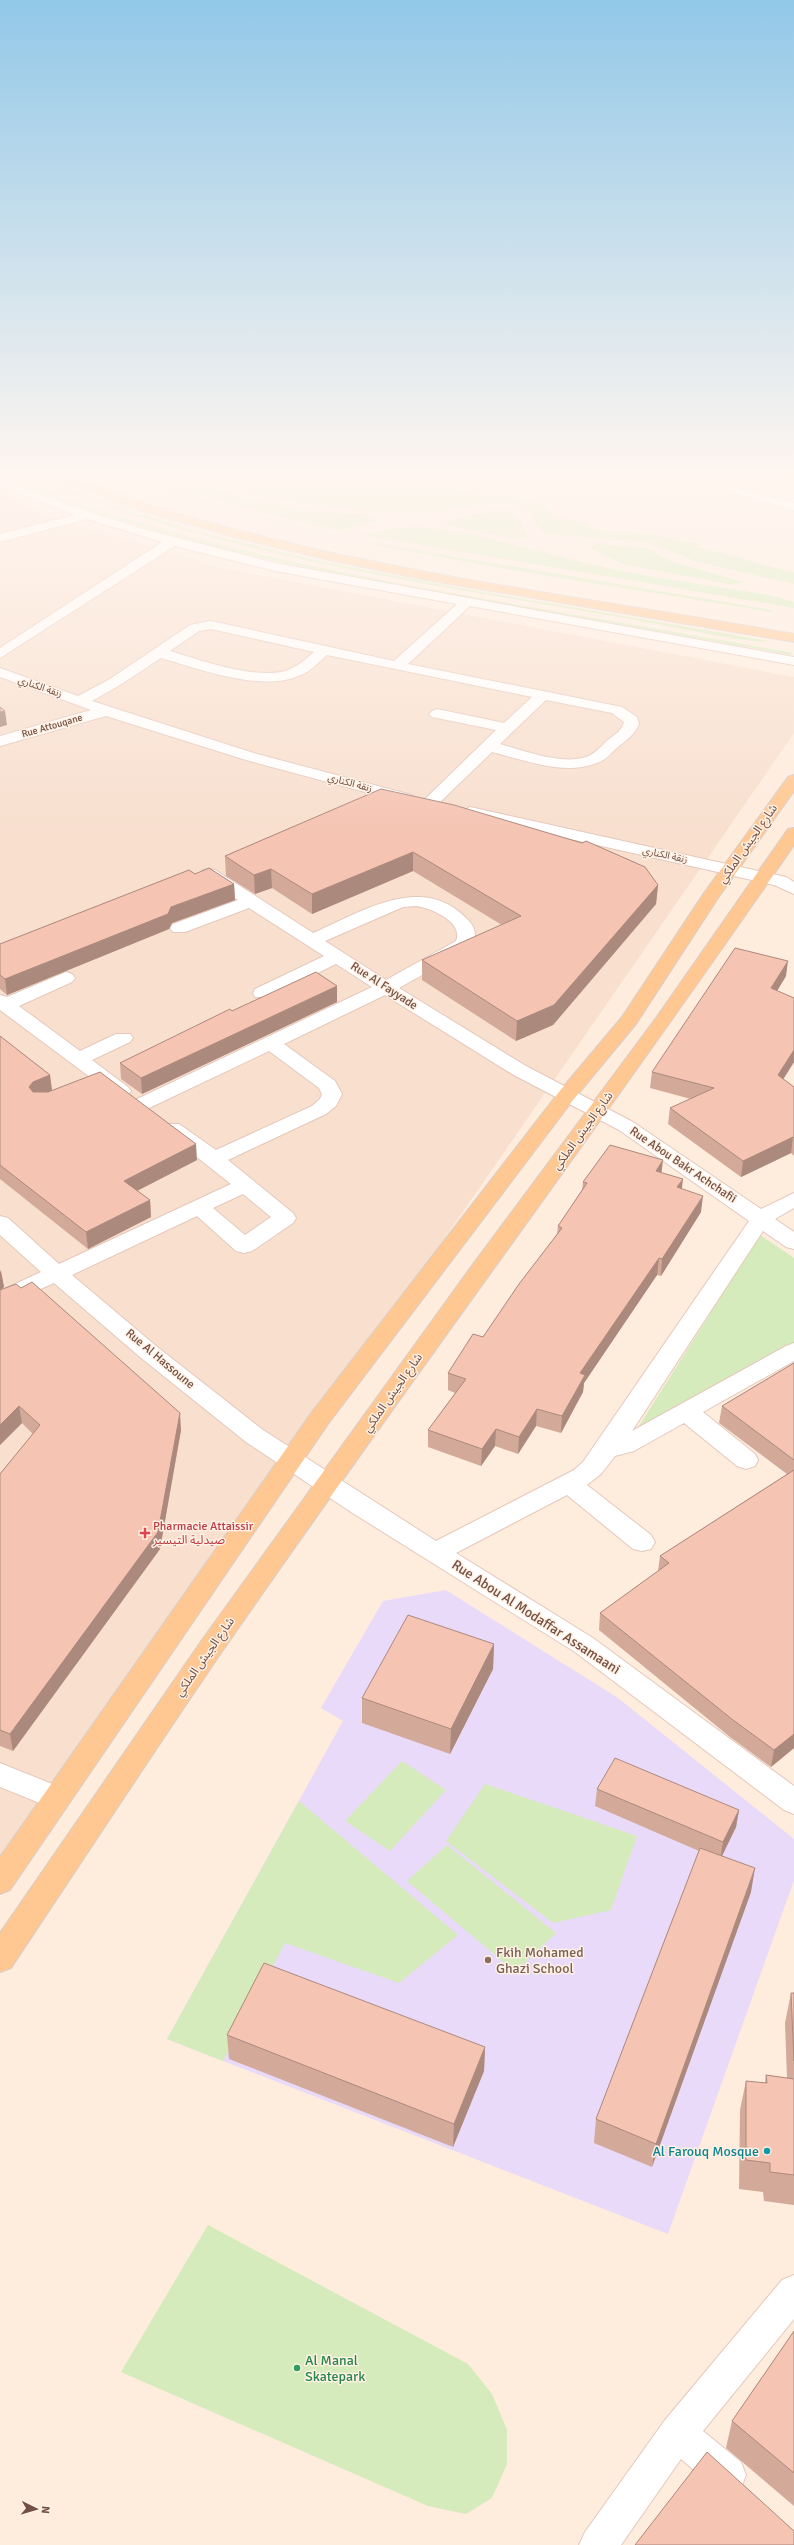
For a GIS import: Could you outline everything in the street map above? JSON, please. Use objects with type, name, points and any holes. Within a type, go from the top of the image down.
[{"type":"main road","points":[[561,597],[794,638]]},
{"type":"main road","name":"شارع الجيش الملكي","points":[[0,1881],[320,1418],[566,1096],[629,1020],[710,897],[731,870],[794,780]]},
{"type":"main road","name":"شارع الجيش الملكي","points":[[0,1958],[211,1647],[330,1483],[476,1276],[598,1112],[794,833]]},
{"type":"street","points":[[0,654],[88,597]]},
{"type":"street","points":[[433,597],[794,661]]},
{"type":"street","points":[[397,666],[466,603]]},
{"type":"street","points":[[80,701],[160,654],[195,628],[211,625],[322,651],[617,710],[632,720],[631,726],[605,751],[594,759],[584,762],[555,761],[489,746]]},
{"type":"street","points":[[160,654],[267,678],[290,674],[303,668],[322,651]]},
{"type":"street","name":"زنقة الكناري","points":[[0,672],[104,711],[232,753],[442,806],[780,881],[794,889]]},
{"type":"street","points":[[442,806],[489,746],[542,695]]},
{"type":"street","name":"Rue Attouqane","points":[[0,741],[104,711]]},
{"type":"street","points":[[437,714],[507,728]]},
{"type":"street","points":[[359,804],[378,791]]},
{"type":"street","name":"Rue Al Fayyade","points":[[226,862],[198,874],[251,901],[386,988],[519,1070],[566,1096]]},
{"type":"street","points":[[178,928],[251,901]]},
{"type":"street","points":[[140,1105],[272,1044],[386,988],[464,944],[468,938],[469,931],[464,924],[434,906],[409,901],[398,903],[313,940]]},
{"type":"street","points":[[262,993],[338,956]]},
{"type":"street","points":[[2,1003],[66,978]]},
{"type":"street","points":[[2,1003],[214,1159],[285,1218],[244,1246],[198,1206]]},
{"type":"street","points":[[79,1059],[123,1038]]},
{"type":"street","points":[[214,1159],[319,1110],[329,1102],[332,1094],[328,1086],[272,1044]]},
{"type":"street","points":[[84,1086],[104,1078]]},
{"type":"street","name":"Rue Abou Bakr Achchafii","points":[[566,1096],[626,1126],[794,1242]]},
{"type":"street","points":[[0,1300],[245,1185]]},
{"type":"street","points":[[436,1552],[568,1483],[592,1468],[607,1449],[761,1218],[794,1199]]},
{"type":"street","name":"Rue Al Hassoune","points":[[0,1222],[55,1273],[241,1426],[291,1460],[330,1483]]},
{"type":"street","points":[[607,1449],[625,1445],[687,1412],[794,1350]]},
{"type":"street","points":[[687,1412],[746,1460]]},
{"type":"street","name":"Rue Abou Al Modaffar Assamaani","points":[[330,1483],[360,1506],[584,1645],[791,1795]]},
{"type":"street","points":[[568,1483],[642,1542]]},
{"type":"street","points":[[0,1775],[58,1798]]},
{"type":"street","points":[[598,2545],[678,2433],[794,2292]]},
{"type":"street","points":[[678,2433],[754,2498]]},
{"type":"shaded area","points":[[0,597],[373,597],[794,677],[794,733],[0,1881]]},
{"type":"shaded area","name":"Fkih Mohamed Ghazi School","points":[[446,1590],[618,1698],[794,1839],[794,1880],[668,2234],[167,2039],[343,1721],[321,1708],[383,1601]]},
{"type":"green space","points":[[464,597],[474,597],[792,653],[791,655]]},
{"type":"green space","points":[[496,597],[512,597],[768,641],[745,640]]},
{"type":"green space","points":[[678,597],[693,597],[772,610],[771,612]]},
{"type":"green space","points":[[728,597],[777,597],[794,602],[794,608]]},
{"type":"green space","points":[[760,1235],[794,1258],[794,1344],[632,1437]]},
{"type":"green space","points":[[402,1761],[446,1790],[390,1851],[345,1821]]},
{"type":"green space","points":[[485,1784],[637,1836],[611,1910],[553,1923],[446,1841]]},
{"type":"green space","points":[[299,1801],[458,1935],[399,1983],[285,1943],[223,2061],[167,2039]]},
{"type":"green space","points":[[447,1845],[556,1933],[515,1972],[407,1881]]},
{"type":"green space","name":"Al Manal Skatepark","points":[[208,2225],[468,2364],[492,2394],[507,2430],[507,2464],[492,2498],[466,2514],[428,2506],[121,2372]]},
{"type":"building","points":[[0,707],[5,711],[0,712]]},
{"type":"building","points":[[381,789],[454,805],[582,843],[586,841],[645,867],[658,885],[554,1005],[517,1021],[422,960],[521,916],[413,852],[312,894],[271,869],[254,875],[225,856]]},
{"type":"building","points":[[209,868],[234,884],[171,907],[168,914],[5,979],[0,975],[0,944],[189,870],[195,874]]},
{"type":"building","points":[[735,948],[788,961],[771,988],[794,998],[794,1050],[778,1075],[794,1087],[794,1138],[793,1137],[743,1161],[670,1108],[714,1088],[652,1072]]},
{"type":"building","points":[[316,972],[337,986],[141,1078],[120,1063],[230,1009],[232,1011]]},
{"type":"building","points":[[0,1036],[50,1075],[33,1082],[29,1087],[33,1092],[48,1092],[100,1072],[196,1144],[124,1181],[150,1200],[86,1232],[0,1165]]},
{"type":"building","points":[[610,1145],[663,1160],[656,1171],[683,1179],[677,1187],[703,1196],[662,1259],[659,1258],[580,1373],[585,1375],[562,1416],[537,1409],[519,1437],[496,1429],[482,1449],[428,1430],[466,1379],[448,1373],[473,1334],[483,1337],[519,1284],[562,1228],[558,1226],[587,1183],[583,1182]]},
{"type":"building","points":[[32,1282],[180,1413],[158,1532],[10,1734],[0,1730],[0,1474],[40,1425],[19,1406],[0,1425],[0,1290],[16,1284],[21,1288]]},
{"type":"building","points":[[794,1363],[794,1460],[722,1406]]},
{"type":"building","points":[[794,1470],[794,1734],[774,1750],[733,1720],[600,1613],[669,1563],[660,1556]]},
{"type":"building","points":[[408,1615],[494,1644],[451,1729],[362,1698]]},
{"type":"building","points":[[615,1758],[739,1810],[723,1842],[597,1789]]},
{"type":"building","points":[[700,1848],[755,1868],[656,2144],[596,2119]]},
{"type":"building","points":[[264,1963],[485,2047],[454,2124],[227,2035]]},
{"type":"building","points":[[791,1993],[794,1993],[794,2061]]},
{"type":"building","points":[[766,2075],[794,2079],[794,2175],[770,2172],[770,2163],[746,2160],[746,2081],[767,2083]]},
{"type":"building","points":[[794,2331],[794,2473],[732,2421]]},
{"type":"building","points":[[707,2452],[794,2531],[794,2545],[635,2545]]},
{"type":"place","name":"Pharmacie Attaissir صيدلية التيسير","points":[[145,1533]]},
{"type":"place","name":"Fkih Mohamed Ghazi School","points":[[488,1960]]},
{"type":"place","name":"Al Farouq Mosque","points":[[767,2151]]},
{"type":"place","name":"Al Manal Skatepark","points":[[297,2368]]}]
